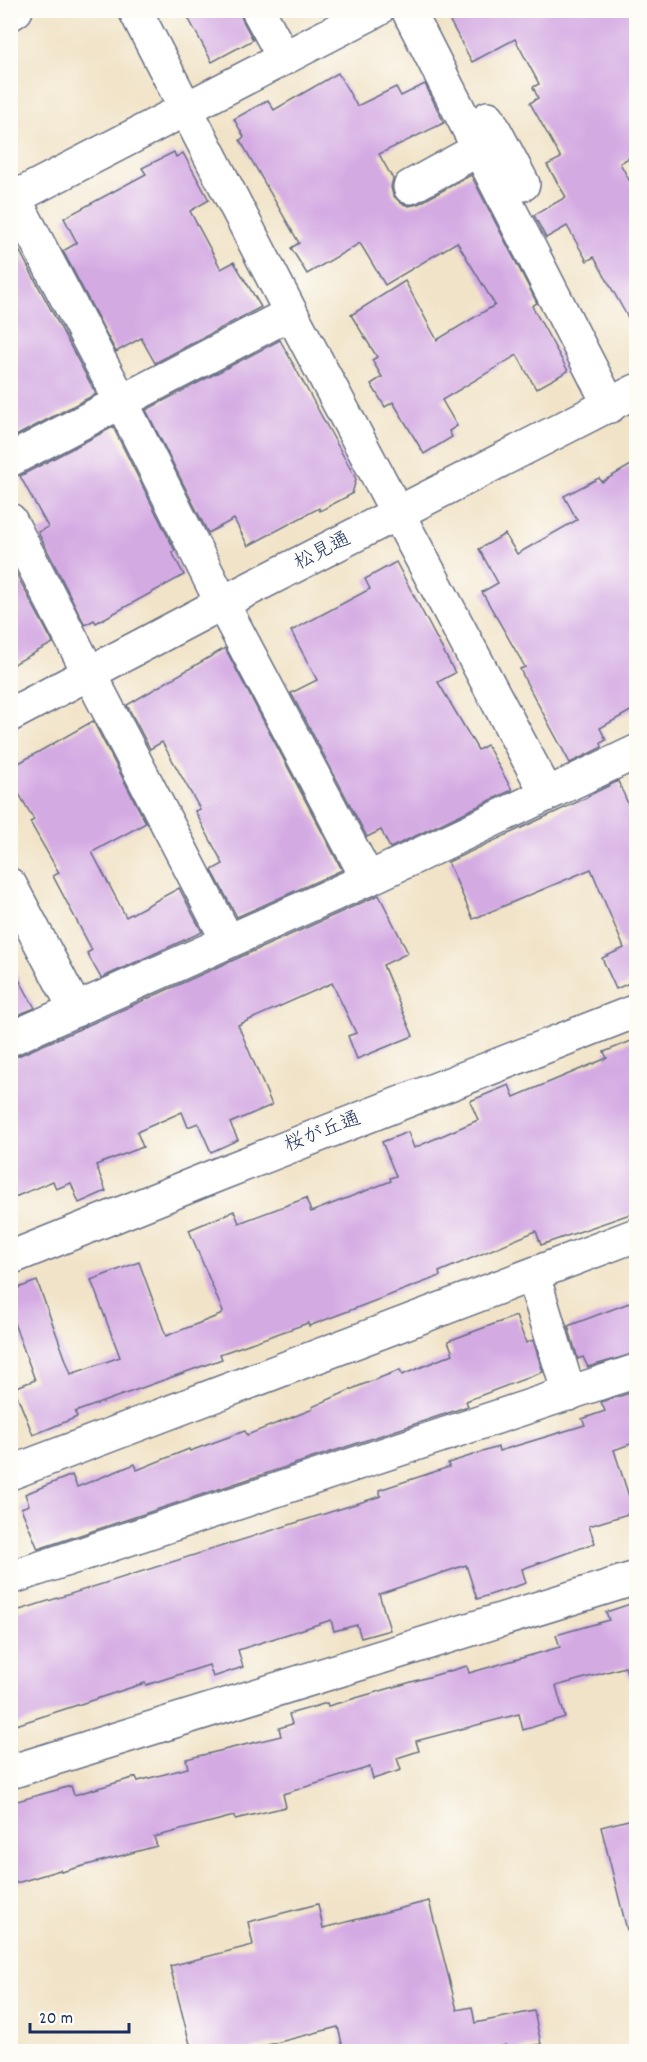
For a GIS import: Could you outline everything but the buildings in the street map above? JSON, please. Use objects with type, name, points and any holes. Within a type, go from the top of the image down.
[{"type":"street","points":[[10,14],[16,10]]},
{"type":"street","points":[[135,10],[291,313],[547,794]]},
{"type":"street","points":[[258,10],[284,58]]},
{"type":"street","points":[[368,879],[222,603],[121,401],[12,199],[377,10]]},
{"type":"street","points":[[408,10],[479,149],[623,399]]},
{"type":"street","points":[[431,10],[523,184]]},
{"type":"street","points":[[410,187],[479,149]]},
{"type":"street","points":[[10,459],[291,313]]},
{"type":"street","name":"松見通","points":[[10,715],[222,603],[623,399]]},
{"type":"street","points":[[10,520],[228,941]]},
{"type":"street","points":[[10,1039],[368,879],[636,752]]},
{"type":"street","points":[[10,885],[76,1010]]},
{"type":"street","name":"桜が丘通","points":[[10,1258],[636,1011]]},
{"type":"street","points":[[10,1473],[636,1235]]},
{"type":"street","points":[[533,1275],[569,1394]]},
{"type":"street","points":[[10,1578],[636,1371]]},
{"type":"street","points":[[10,1772],[636,1578]]}]
